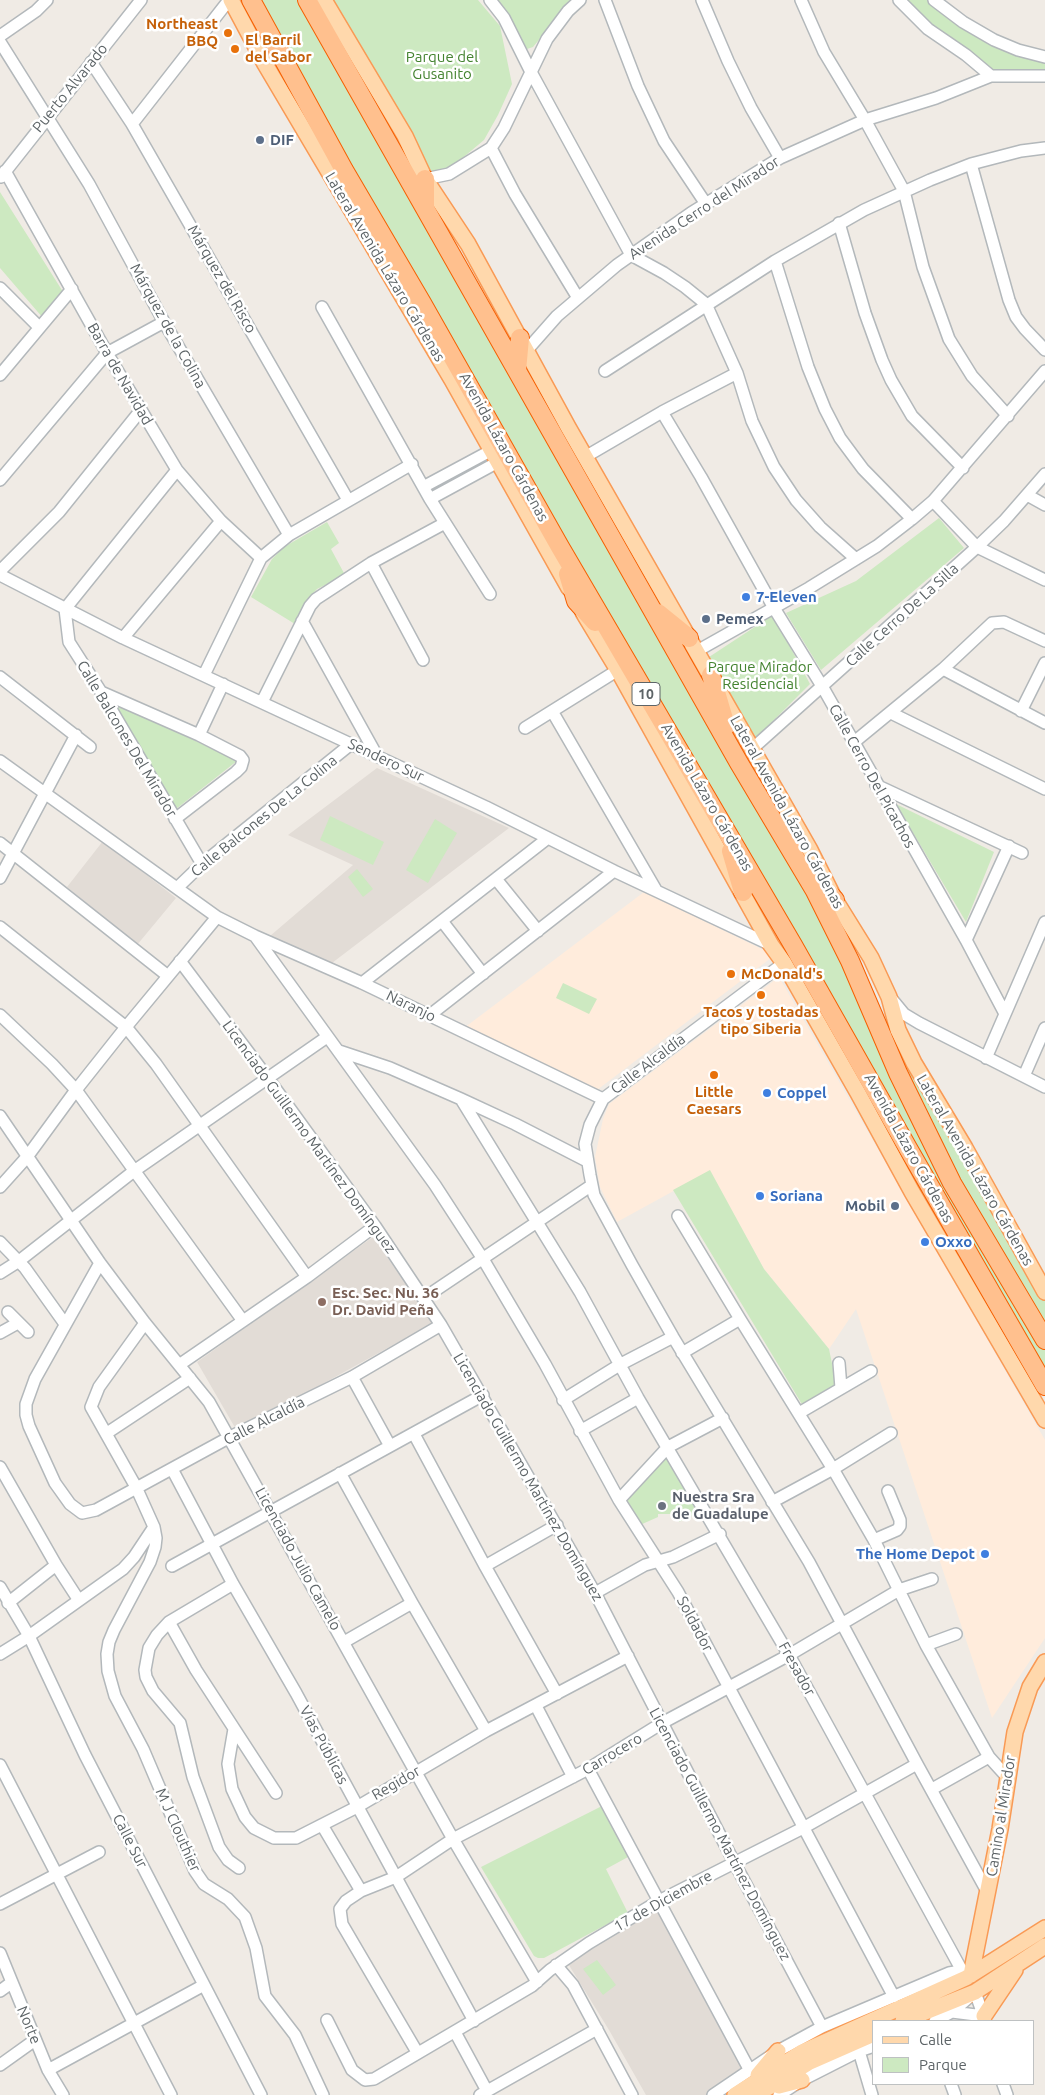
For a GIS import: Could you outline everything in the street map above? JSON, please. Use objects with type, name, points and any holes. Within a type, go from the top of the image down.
[{"type":"highway","name":"Avenida Lázaro Cárdenas","points":[[251,0],[344,170],[403,269],[560,547],[621,663],[722,824],[1045,1386]]},
{"type":"highway","name":"Avenida Lázaro Cárdenas","points":[[307,0],[651,608],[815,891],[842,943],[898,1073],[952,1183],[1045,1340]]},
{"type":"highway","points":[[344,170],[359,221]]},
{"type":"highway","points":[[425,179],[425,211]]},
{"type":"highway","points":[[517,371],[523,344]]},
{"type":"highway","points":[[480,429],[515,467],[522,479]]},
{"type":"highway","points":[[560,547],[576,601],[621,663]]},
{"type":"highway","points":[[651,608],[693,645]]},
{"type":"highway","points":[[711,675],[725,723],[726,738]]},
{"type":"highway","points":[[722,824],[743,892]]},
{"type":"highway","points":[[794,857],[835,900]]},
{"type":"main road","name":"Lateral Avenida Lázaro Cárdenas","points":[[230,0],[269,72],[359,221],[480,429],[576,601]]},
{"type":"main road","name":"Lateral Avenida Lázaro Cárdenas","points":[[324,0],[405,136],[425,179],[468,244],[585,457],[810,850],[835,900],[871,958],[889,997],[898,1030],[914,1063],[965,1148],[1045,1292]]},
{"type":"main road","points":[[621,663],[772,945],[784,963],[912,1192],[1045,1420]]},
{"type":"main road","name":"Camino al Mirador","points":[[969,1977],[988,1893],[1014,1732],[1030,1687],[1045,1662]]},
{"type":"main road","points":[[873,2020],[969,1977],[1045,1928]]},
{"type":"main road","points":[[905,2020],[975,1992],[1045,1946]]},
{"type":"main road","points":[[984,2019],[1019,1964]]},
{"type":"main road","points":[[969,1977],[975,1992]]},
{"type":"main road","points":[[756,2090],[802,2052],[872,2021]]},
{"type":"main road","points":[[756,2090],[808,2063],[872,2035]]},
{"type":"main road","points":[[756,2090],[778,2051]]},
{"type":"main road","points":[[735,2095],[802,2080]]},
{"type":"street","points":[[0,36],[36,11],[47,0]]},
{"type":"street","name":"Puerto Alvarado","points":[[2,174],[141,0]]},
{"type":"street","points":[[132,124],[230,0]]},
{"type":"street","points":[[490,0],[504,18],[530,72],[631,255],[664,273],[706,304],[737,373],[752,421],[774,467],[796,500],[820,527],[856,559]]},
{"type":"street","points":[[425,179],[449,174],[491,148],[504,128],[530,72],[552,32],[580,0]]},
{"type":"street","points":[[604,0],[638,86],[664,141],[706,204]]},
{"type":"street","points":[[702,0],[751,108],[780,158]]},
{"type":"street","points":[[801,0],[824,52],[865,120],[904,191],[923,267],[949,339],[972,376],[1008,416]]},
{"type":"street","points":[[899,0],[928,29],[966,55],[992,76],[1045,76]]},
{"type":"street","points":[[934,0],[963,22],[994,40],[1018,50],[1045,57]]},
{"type":"street","name":"Márquez de la Colina","points":[[0,42],[89,184],[164,322],[289,535]]},
{"type":"street","name":"Márquez del Risco","points":[[91,62],[132,124],[348,500]]},
{"type":"street","name":"Avenida Cerro del Mirador","points":[[523,344],[631,255],[706,204],[780,158],[865,120],[936,98],[992,76]]},
{"type":"street","points":[[491,148],[515,194],[578,298]]},
{"type":"street","points":[[605,371],[706,304],[839,223],[904,191],[971,164],[1021,151],[1045,148]]},
{"type":"street","points":[[971,164],[1009,300],[1025,329],[1045,350]]},
{"type":"street","name":"Barra de Navidad","points":[[2,174],[72,289],[107,353],[177,470],[221,521],[262,558]]},
{"type":"street","points":[[839,223],[865,314],[891,380],[912,416],[963,468]]},
{"type":"street","points":[[775,261],[808,367],[825,409],[840,438],[862,469],[912,519]]},
{"type":"street","points":[[0,288],[39,327]]},
{"type":"street","points":[[0,375],[72,289]]},
{"type":"street","points":[[322,307],[425,486],[430,499],[490,594]]},
{"type":"street","points":[[0,480],[107,353],[164,322]]},
{"type":"street","points":[[693,645],[774,608],[877,546],[912,519],[933,501],[963,468],[1045,371]]},
{"type":"street","points":[[585,457],[662,412],[737,373]]},
{"type":"street","points":[[0,573],[59,512],[141,410]]},
{"type":"street","name":"Calle Cerro Del Picachos","points":[[662,412],[774,608],[822,686],[876,785],[966,940],[1004,1012]]},
{"type":"street","points":[[425,486],[495,456]]},
{"type":"street","points":[[430,499],[495,456]]},
{"type":"street","points":[[204,675],[262,558],[289,535],[412,464]]},
{"type":"street","points":[[65,609],[177,470]]},
{"type":"street","name":"Calle Cerro De La Silla","points":[[752,748],[977,547],[1045,474]]},
{"type":"street","points":[[1027,495],[1045,505]]},
{"type":"street","points":[[933,501],[977,547],[1045,580]]},
{"type":"street","points":[[123,638],[221,521]]},
{"type":"street","points":[[262,702],[310,606],[321,594],[371,563],[445,523]]},
{"type":"street","points":[[371,563],[423,660]]},
{"type":"street","name":"Sendero Sur","points":[[0,573],[123,638],[486,807],[614,871],[772,945]]},
{"type":"street","name":"Calle Balcones Del Mirador","points":[[65,609],[69,642],[101,692],[202,864]]},
{"type":"street","points":[[302,622],[377,756]]},
{"type":"street","points":[[854,743],[942,669],[992,623],[1004,622],[1045,642]]},
{"type":"street","points":[[525,728],[621,663]]},
{"type":"street","points":[[1021,711],[1045,663]]},
{"type":"street","points":[[942,669],[1045,723]]},
{"type":"street","points":[[0,677],[90,746]]},
{"type":"street","points":[[199,735],[223,684]]},
{"type":"street","points":[[101,692],[199,735],[240,756],[243,764],[236,772],[175,819]]},
{"type":"street","points":[[552,711],[656,890]]},
{"type":"street","points":[[891,713],[1045,789]]},
{"type":"street","points":[[0,878],[12,852],[76,735]]},
{"type":"street","name":"Calle Balcones De La Colina","points":[[177,888],[202,864],[351,744]]},
{"type":"street","name":"Naranjo","points":[[0,761],[217,917],[430,1015],[603,1099]]},
{"type":"street","points":[[876,785],[1022,853]]},
{"type":"street","points":[[362,983],[548,838]]},
{"type":"street","points":[[0,843],[168,976]]},
{"type":"street","points":[[966,940],[1009,846]]},
{"type":"street","points":[[430,1015],[614,871]]},
{"type":"street","points":[[496,879],[538,932]]},
{"type":"street","points":[[0,1188],[126,1027],[217,917]]},
{"type":"street","points":[[442,921],[483,974]]},
{"type":"street","points":[[986,1058],[1004,1012],[1045,922]]},
{"type":"street","points":[[0,928],[126,1027],[199,1125],[307,1277]]},
{"type":"street","name":"Soldador","points":[[255,936],[435,1185],[483,1260],[545,1364],[619,1500],[678,1592],[894,1997]]},
{"type":"street","name":"Licenciado Guillermo Martínez Domínguez","points":[[180,961],[267,1077],[374,1226],[441,1325],[483,1395],[595,1593],[734,1862],[822,2027]]},
{"type":"street","name":"Calle Alcaldía","points":[[784,963],[603,1099],[590,1125],[586,1144],[587,1162],[594,1195],[682,1353],[799,1544],[988,1893]]},
{"type":"street","points":[[889,997],[910,1018],[1045,1087]]},
{"type":"street","points":[[0,1015],[52,1064],[76,1090],[243,1321]]},
{"type":"street","points":[[1024,1076],[1045,1028]]},
{"type":"street","points":[[0,1273],[19,1261],[134,1171],[327,1037]]},
{"type":"street","points":[[339,1052],[390,1068],[461,1099],[515,1124],[587,1162]]},
{"type":"street","name":"Fresador","points":[[461,1099],[538,1222],[621,1364],[638,1398],[720,1534],[969,1977]]},
{"type":"street","name":"Licenciado Julio Camelo","points":[[0,1116],[26,1157],[72,1220],[100,1263],[145,1323],[210,1402],[453,1839],[538,1982]]},
{"type":"street","points":[[424,1298],[592,1185]]},
{"type":"street","points":[[678,1216],[833,1469],[874,1540],[926,1645],[989,1758],[1008,1778]]},
{"type":"street","points":[[179,1365],[307,1277],[374,1226]]},
{"type":"street","points":[[0,1242],[19,1261],[65,1324],[100,1263]]},
{"type":"street","points":[[8,1312],[28,1332]]},
{"type":"street","points":[[682,1353],[740,1319]]},
{"type":"street","points":[[0,1333],[18,1323]]},
{"type":"street","points":[[0,1654],[29,1636],[128,1565],[154,1527],[136,1487],[107,1433],[92,1410],[92,1403],[99,1388],[145,1323]]},
{"type":"street","name":"Calle Alcaldía","points":[[65,1324],[32,1386],[26,1404],[26,1415],[40,1452],[57,1487],[73,1507],[86,1513],[96,1510],[230,1437],[352,1377],[441,1325]]},
{"type":"street","points":[[564,1400],[621,1364],[673,1337]]},
{"type":"street","points":[[839,1364],[841,1388]]},
{"type":"street","points":[[799,1413],[871,1371]]},
{"type":"street","points":[[352,1377],[390,1446]]},
{"type":"street","points":[[107,1433],[190,1378]]},
{"type":"street","points":[[172,1566],[483,1395]]},
{"type":"street","points":[[580,1431],[638,1398]]},
{"type":"street","points":[[619,1500],[668,1448],[723,1418]]},
{"type":"street","points":[[772,1502],[833,1469],[891,1433]]},
{"type":"street","points":[[414,1434],[557,1694]]},
{"type":"street","points":[[0,1467],[78,1600]]},
{"type":"street","name":"Vías Públicas","points":[[172,1469],[233,1584],[296,1693],[474,2021]]},
{"type":"street","points":[[340,1473],[486,1732]]},
{"type":"street","points":[[874,1540],[897,1530],[900,1526],[900,1520],[888,1491]]},
{"type":"street","points":[[485,1566],[557,1525]]},
{"type":"street","name":"M J Clouthier","points":[[154,1527],[156,1547],[114,1630],[107,1654],[108,1671],[116,1696],[143,1749],[195,1871],[204,1884],[228,1899],[245,1917],[256,1948],[265,1996],[295,2035],[324,2095]]},
{"type":"street","points":[[595,1593],[645,1565],[673,1557],[720,1534]]},
{"type":"street","points":[[8,1603],[56,1565]]},
{"type":"street","name":"Carrocero","points":[[417,2052],[342,1924],[340,1909],[346,1901],[361,1891],[396,1877],[453,1839],[572,1777],[662,1723],[789,1655],[898,1590],[932,1579]]},
{"type":"street","points":[[233,1584],[169,1622],[157,1635],[149,1648],[146,1656],[146,1677],[153,1691],[180,1723],[193,1776],[219,1847],[228,1860],[239,1868]]},
{"type":"street","name":"Calle Sur","points":[[0,1587],[29,1636],[85,1755],[261,2095]]},
{"type":"street","points":[[344,1642],[412,1603]]},
{"type":"street","points":[[169,1622],[196,1670],[276,1793]]},
{"type":"street","points":[[926,1645],[956,1634]]},
{"type":"street","name":"Regidor","points":[[234,1730],[228,1755],[229,1774],[245,1817],[254,1828],[274,1838],[289,1840],[322,1825],[486,1732],[628,1656]]},
{"type":"street","points":[[536,1706],[572,1777]]},
{"type":"street","points":[[932,1789],[989,1758]]},
{"type":"street","name":"17 de Diciembre","points":[[328,2020],[352,2070],[365,2080],[374,2079],[538,1982],[556,1965],[659,1901],[804,1828],[917,1764]]},
{"type":"street","points":[[0,1765],[171,2095]]},
{"type":"street","points":[[588,1768],[750,2069]]},
{"type":"street","points":[[322,1825],[361,1891]]},
{"type":"street","points":[[0,1904],[99,1852]]},
{"type":"street","name":"Norte","points":[[0,1953],[48,2070],[63,2095]]},
{"type":"street","points":[[556,1965],[569,1979],[632,2095]]},
{"type":"street","points":[[713,2095],[778,2051],[822,2027],[949,1973],[955,1972],[969,1977]]},
{"type":"street","points":[[0,1991],[11,1983]]},
{"type":"street","points":[[48,2070],[204,1985]]},
{"type":"street","points":[[937,2020],[952,2012],[975,1992],[984,2019]]},
{"type":"street","points":[[952,2012],[984,2019]]},
{"type":"street","points":[[455,2032],[483,2093],[597,2029]]},
{"type":"street","points":[[0,2066],[35,2040]]},
{"type":"street","points":[[779,2095],[802,2080],[859,2051],[872,2047]]},
{"type":"street","points":[[859,2051],[872,2095]]},
{"type":"shaded area","points":[[377,768],[509,828],[332,963],[270,936],[353,865],[288,835]]},
{"type":"shaded area","points":[[103,841],[176,898],[137,945],[67,887]]},
{"type":"shaded area","points":[[644,892],[770,953],[771,958],[597,1090],[464,1028]]},
{"type":"shaded area","points":[[779,977],[1045,1440],[1045,1638],[992,1718],[856,1309],[829,1349],[764,1269],[710,1171],[617,1222],[600,1187],[595,1157],[603,1119],[609,1104]]},
{"type":"shaded area","points":[[373,1237],[433,1323],[237,1431],[197,1362]]},
{"type":"shaded area","points":[[658,1908],[749,2066],[706,2095],[646,2095],[567,1962]]},
{"type":"green space","points":[[254,0],[303,0],[956,1149],[1045,1298],[1045,1389]]},
{"type":"green space","name":"Parque del Gusanito","points":[[327,0],[478,0],[500,26],[512,84],[484,140],[447,171],[434,176]]},
{"type":"green space","points":[[498,0],[576,0],[563,11],[533,47],[527,49]]},
{"type":"green space","points":[[901,0],[936,0],[956,18],[1045,57],[1045,76],[991,76]]},
{"type":"green space","points":[[0,192],[65,295],[43,318],[0,268]]},
{"type":"green space","points":[[939,518],[964,548],[821,670],[786,613],[856,581]]},
{"type":"green space","points":[[327,522],[339,543],[331,549],[345,575],[317,589],[308,599],[295,624],[251,597],[272,559],[284,547]]},
{"type":"green space","name":"Parque Mirador Residencial","points":[[773,615],[810,684],[752,742],[706,659]]},
{"type":"green space","points":[[113,701],[237,761],[176,809]]},
{"type":"green space","points":[[896,804],[994,852],[966,922]]},
{"type":"green space","points":[[330,816],[384,842],[373,865],[320,840]]},
{"type":"green space","points":[[435,819],[457,833],[428,883],[406,870]]},
{"type":"green space","points":[[357,869],[373,889],[363,897],[348,877]]},
{"type":"green space","points":[[563,983],[597,999],[589,1014],[556,998]]},
{"type":"green space","points":[[710,1170],[764,1269],[829,1349],[837,1388],[803,1406],[673,1190]]},
{"type":"green space","points":[[667,1457],[698,1513],[679,1522],[678,1514],[658,1514],[658,1517],[640,1525],[626,1501]]},
{"type":"green space","points":[[602,1806],[628,1857],[606,1869],[628,1913],[544,1958],[538,1958],[534,1956],[481,1867]]},
{"type":"green space","points":[[597,1960],[616,1985],[603,1995],[583,1969]]},
{"type":"place","name":"Northeast BBQ","points":[[228,33]]},
{"type":"place","name":"El Barril del Sabor","points":[[235,49]]},
{"type":"place","name":"DIF","points":[[260,140]]},
{"type":"place","name":"7-Eleven","points":[[746,597]]},
{"type":"place","name":"Pemex","points":[[706,619]]},
{"type":"place","name":"McDonald's","points":[[731,974]]},
{"type":"place","name":"Tacos y tostadas tipo Siberia","points":[[761,995]]},
{"type":"place","name":"Little Caesars","points":[[714,1075]]},
{"type":"place","name":"Coppel","points":[[767,1093]]},
{"type":"place","name":"Soriana","points":[[760,1196]]},
{"type":"place","name":"Mobil","points":[[895,1206]]},
{"type":"place","name":"Oxxo","points":[[925,1242]]},
{"type":"place","name":"Esc. Sec. Nu. 36 Dr. David Peña","points":[[322,1302]]},
{"type":"place","name":"Nuestra Sra de Guadalupe","points":[[662,1506]]},
{"type":"place","name":"The Home Depot","points":[[985,1554]]}]
